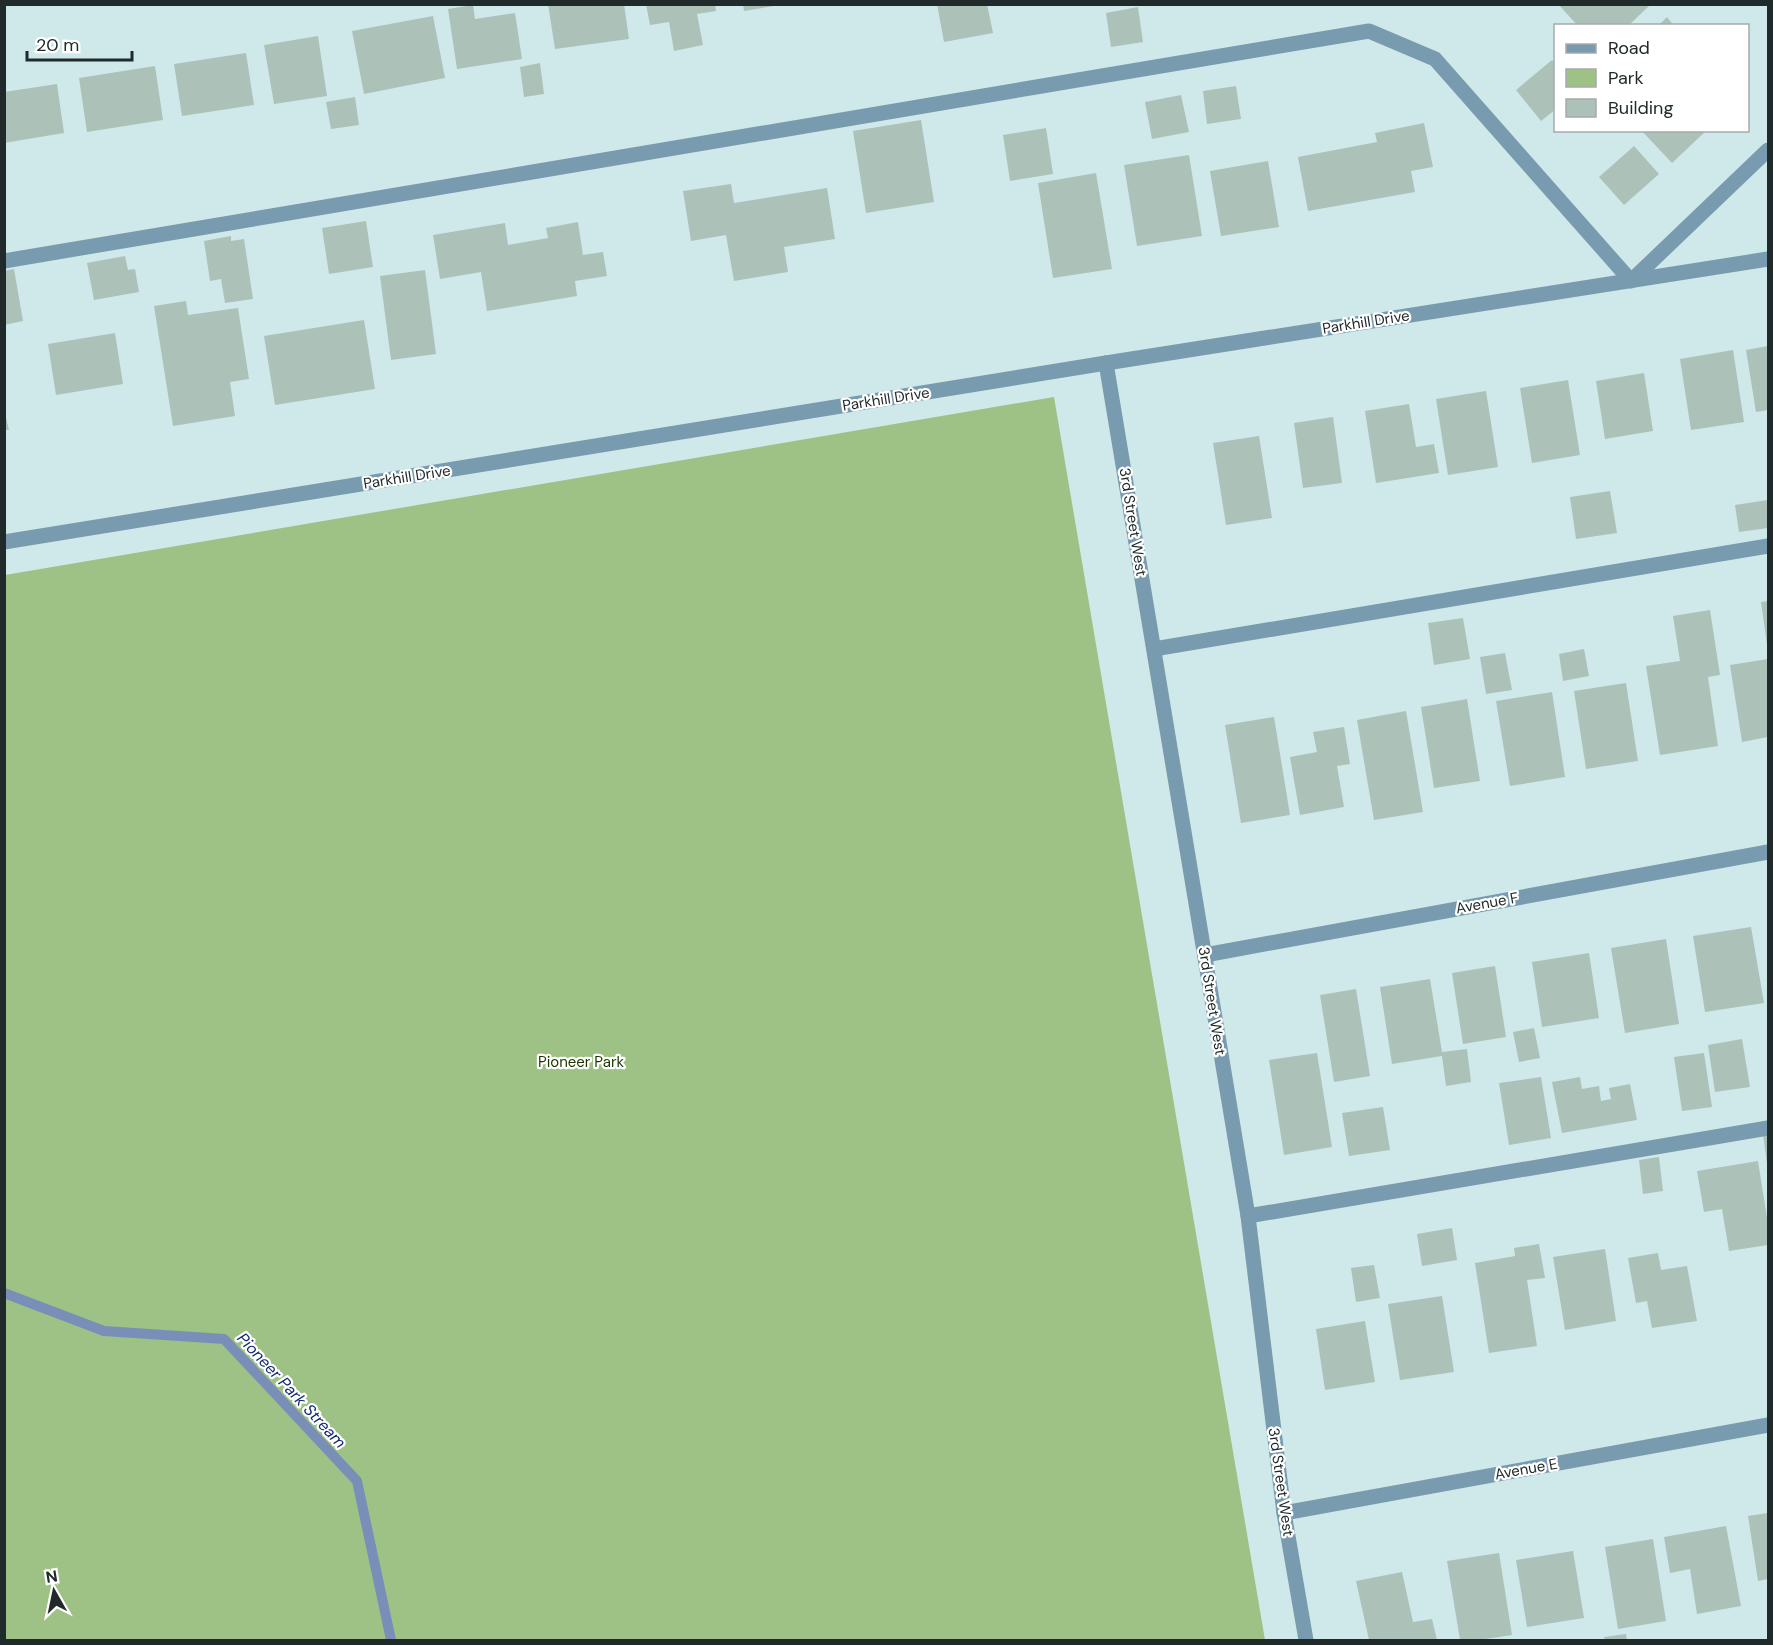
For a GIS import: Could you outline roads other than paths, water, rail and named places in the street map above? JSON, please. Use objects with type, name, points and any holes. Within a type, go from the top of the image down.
[{"type":"street","points":[[4,261],[1369,31],[1435,58],[1631,281],[1768,150]]},
{"type":"street","name":"Parkhill Drive","points":[[4,542],[1106,363],[1768,259]]},
{"type":"street","name":"3rd Street West","points":[[1106,363],[1248,1216],[1284,1513],[1306,1641]]},
{"type":"street","points":[[1154,649],[1768,546]]},
{"type":"street","name":"Avenue F","points":[[1204,955],[1768,852]]},
{"type":"street","points":[[1248,1216],[1768,1128]]},
{"type":"street","name":"Avenue E","points":[[1284,1513],[1768,1425]]},
{"type":"waterway","name":"Pioneer Park Stream","points":[[4,1293],[104,1331],[224,1339],[357,1481],[391,1640]]},
{"type":"park label","name":"Pioneer Park","points":[[581,1062]]}]
